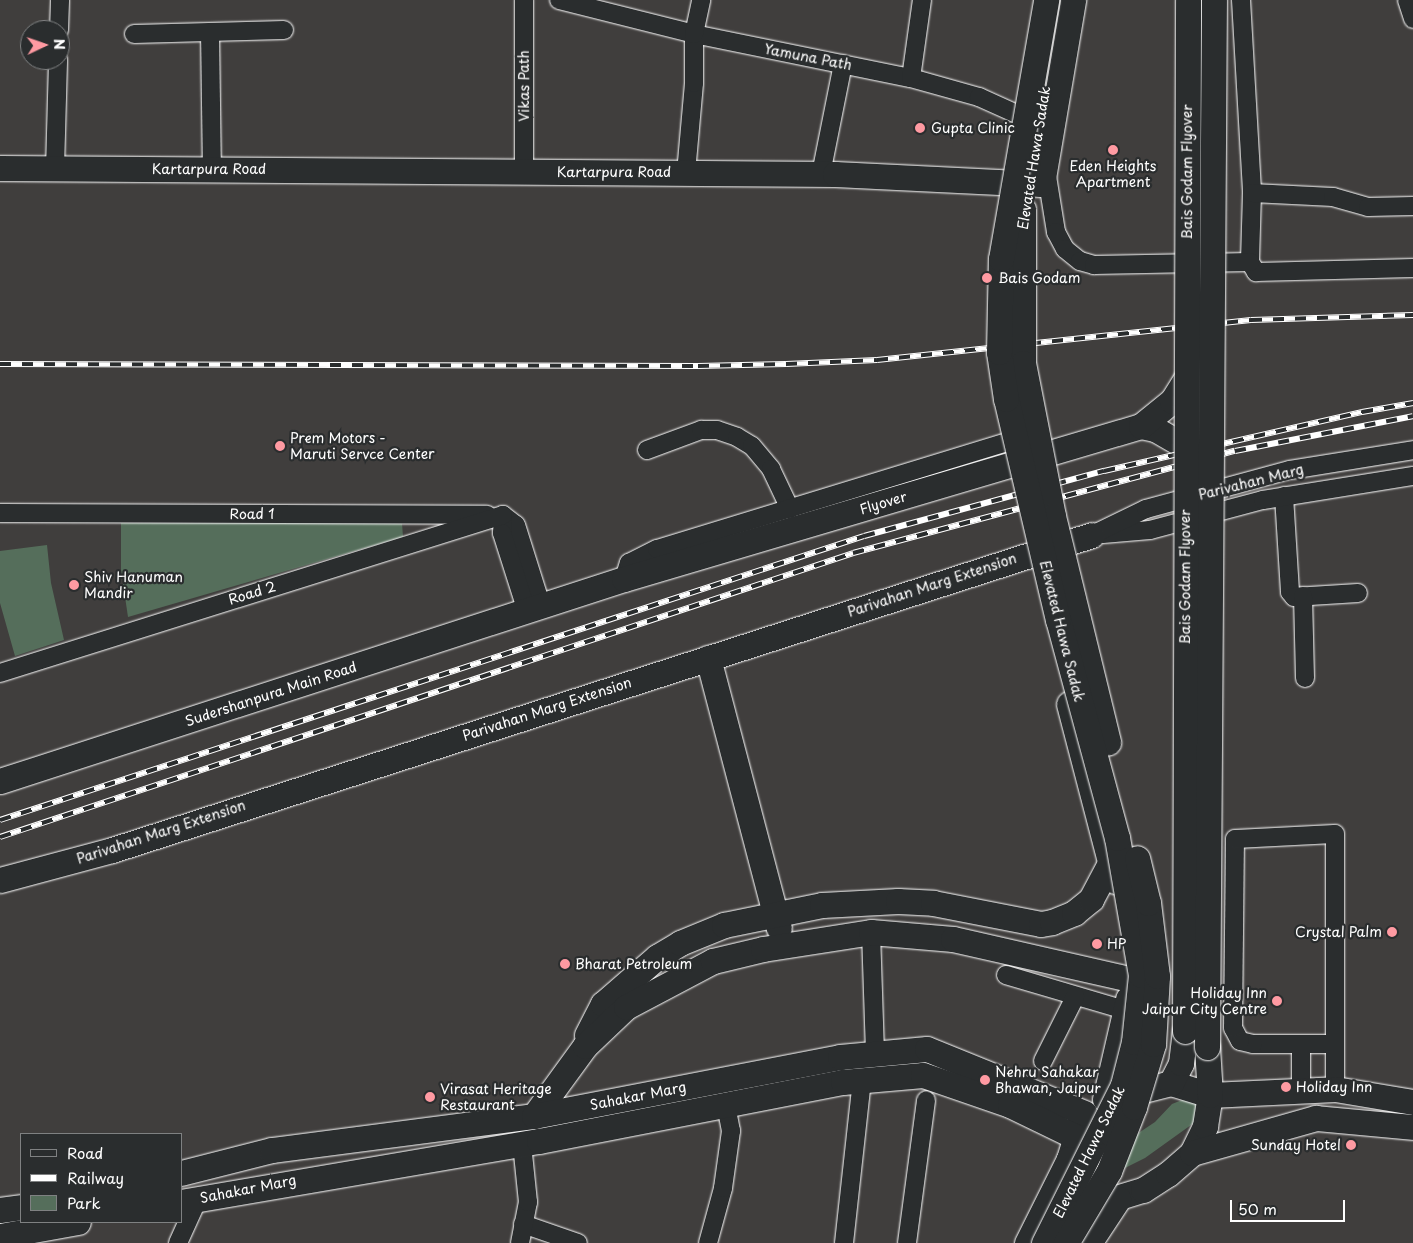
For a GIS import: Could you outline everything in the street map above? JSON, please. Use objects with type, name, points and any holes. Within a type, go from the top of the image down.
[{"type":"street","points":[[59,20],[60,0]]},
{"type":"street","name":"Vikas Path","points":[[524,0],[524,172]]},
{"type":"street","name":"Yamuna Path","points":[[559,0],[694,34],[911,78],[979,97],[1052,130]]},
{"type":"street","points":[[686,173],[694,83],[694,34],[701,0]]},
{"type":"street","points":[[911,78],[922,0]]},
{"type":"street","points":[[1009,184],[1042,0]]},
{"type":"street","name":"Elevated Hawa Sadak","points":[[1044,1243],[1123,1085],[1134,1042],[1141,975],[1117,838],[1056,611],[1006,399],[999,352],[1001,259],[1046,0]]},
{"type":"street","name":"Elevated Hawa Sadak","points":[[1063,0],[1023,207],[1023,362],[1055,525],[1148,903],[1157,976],[1153,1044],[1134,1107],[1109,1171],[1066,1243]]},
{"type":"street","points":[[1072,0],[1044,177],[1056,232],[1066,249],[1080,260],[1094,265],[1250,262]]},
{"type":"street","name":"Bais Godam Flyover","points":[[1171,1083],[1181,1064],[1185,1031],[1185,380],[1188,0]]},
{"type":"street","name":"Bais Godam Flyover","points":[[1210,1095],[1207,1047],[1214,0]]},
{"type":"street","points":[[1241,0],[1252,193],[1250,262],[1256,272],[1413,268]]},
{"type":"street","points":[[1407,0],[1413,18]]},
{"type":"street","points":[[134,34],[284,30]]},
{"type":"street","points":[[210,32],[212,169]]},
{"type":"street","points":[[821,174],[843,64]]},
{"type":"street","points":[[55,169],[58,70]]},
{"type":"street","name":"Kartarpura Road","points":[[0,168],[821,174],[1009,184],[1044,177]]},
{"type":"street","points":[[1252,193],[1333,197],[1368,207],[1413,206]]},
{"type":"street","name":"Flyover","points":[[624,579],[1141,426],[1172,401],[1185,380]]},
{"type":"street","points":[[1141,426],[1155,429],[1185,446]]},
{"type":"street","points":[[647,450],[701,430],[717,430],[737,437],[752,446],[771,469],[790,509]]},
{"type":"street","points":[[624,579],[629,563],[657,549],[1016,439]]},
{"type":"street","name":"Parivahan Marg","points":[[1092,535],[1146,509],[1271,475],[1413,450]]},
{"type":"street","name":"Parivahan Marg","points":[[1092,535],[1150,530],[1284,496],[1413,476]]},
{"type":"street","points":[[1284,496],[1290,592],[1294,597],[1358,593]]},
{"type":"street","name":"Road 1","points":[[0,513],[504,515]]},
{"type":"street","points":[[504,515],[502,533],[535,610]]},
{"type":"street","name":"Road 2","points":[[0,673],[504,515]]},
{"type":"street","name":"Parivahan Marg Extension","points":[[0,880],[112,850],[1029,553],[1092,535]]},
{"type":"street","points":[[1029,553],[1109,865],[1122,906],[1129,979],[1128,1011],[1105,1099]]},
{"type":"street","name":"Sudershanpura Main Road","points":[[0,780],[535,610],[624,579]]},
{"type":"street","points":[[1303,596],[1305,678]]},
{"type":"street","points":[[708,658],[776,913],[783,946]]},
{"type":"street","points":[[1335,1044],[1240,1041],[1232,1028],[1235,839],[1335,834],[1335,1044],[1335,1089]]},
{"type":"street","points":[[585,1046],[588,1031],[603,1004],[657,957],[680,943],[724,925],[822,905],[898,900],[933,903],[1041,924],[1052,922],[1074,913],[1090,899],[1109,865]]},
{"type":"street","points":[[1048,960],[1052,922]]},
{"type":"street","points":[[534,1116],[585,1046],[626,1007],[712,961],[848,933],[871,932],[953,938],[1129,979]]},
{"type":"street","points":[[871,932],[875,1054]]},
{"type":"street","points":[[1006,976],[1128,1011]]},
{"type":"street","points":[[1044,1062],[1075,997]]},
{"type":"street","points":[[1301,1044],[1301,1092]]},
{"type":"street","name":"Sahakar Marg","points":[[182,1173],[272,1150],[534,1116],[840,1057],[927,1049],[1085,1113]]},
{"type":"street","name":"Sahakar Marg","points":[[190,1200],[522,1144],[862,1080],[923,1075],[1010,1105],[1072,1147]]},
{"type":"street","points":[[844,1243],[862,1080]]},
{"type":"street","points":[[1027,1243],[1072,1147],[1085,1113],[1105,1099],[1171,1083],[1210,1095],[1335,1089],[1413,1102]]},
{"type":"street","points":[[1192,1153],[1209,1113],[1210,1095]]},
{"type":"street","points":[[907,1243],[926,1100]]},
{"type":"street","points":[[708,1243],[723,1188],[731,1131],[726,1105]]},
{"type":"street","points":[[1072,1147],[1071,1176],[1079,1188],[1098,1200],[1118,1200],[1143,1190],[1168,1174],[1192,1153],[1316,1118],[1413,1127]]},
{"type":"street","points":[[520,1243],[528,1202],[522,1144]]},
{"type":"street","points":[[178,1243],[190,1200]]},
{"type":"street","points":[[1089,1243],[1118,1200]]},
{"type":"street","points":[[0,1236],[72,1223]]},
{"type":"street","points":[[524,1224],[578,1243]]},
{"type":"green space","points":[[121,523],[402,523],[403,537],[128,617],[121,570]]},
{"type":"green space","points":[[47,545],[51,583],[64,640],[15,656],[0,603],[0,551]]},
{"type":"green space","points":[[1182,1100],[1194,1100],[1197,1105],[1196,1120],[1145,1158],[1111,1175],[1131,1138],[1155,1122],[1172,1104]]},
{"type":"railway","points":[[0,364],[698,366],[786,364],[877,360],[1251,320],[1413,315]]},
{"type":"railway","points":[[0,820],[864,536],[1104,471],[1362,412],[1413,403]]},
{"type":"railway","points":[[0,837],[853,553],[1235,451],[1413,416]]},
{"type":"place","name":"Gupta Clinic","points":[[920,128]]},
{"type":"place","name":"Eden Heights Apartment","points":[[1113,150]]},
{"type":"place","name":"Bais Godam","points":[[987,278]]},
{"type":"place","name":"Prem Motors - Maruti Servce Center","points":[[280,446]]},
{"type":"place","name":"Shiv Hanuman Mandir","points":[[74,585]]},
{"type":"place","name":"Crystal Palm","points":[[1392,932]]},
{"type":"place","name":"HP","points":[[1097,944]]},
{"type":"place","name":"Bharat Petroleum","points":[[565,964]]},
{"type":"place","name":"Holiday Inn Jaipur City Centre","points":[[1277,1001]]},
{"type":"place","name":"Nehru Sahakar Bhawan, Jaipur","points":[[985,1080]]},
{"type":"place","name":"Holiday Inn","points":[[1286,1087]]},
{"type":"place","name":"Virasat Heritage Restaurant","points":[[430,1097]]},
{"type":"place","name":"Sunday Hotel","points":[[1351,1145]]}]
